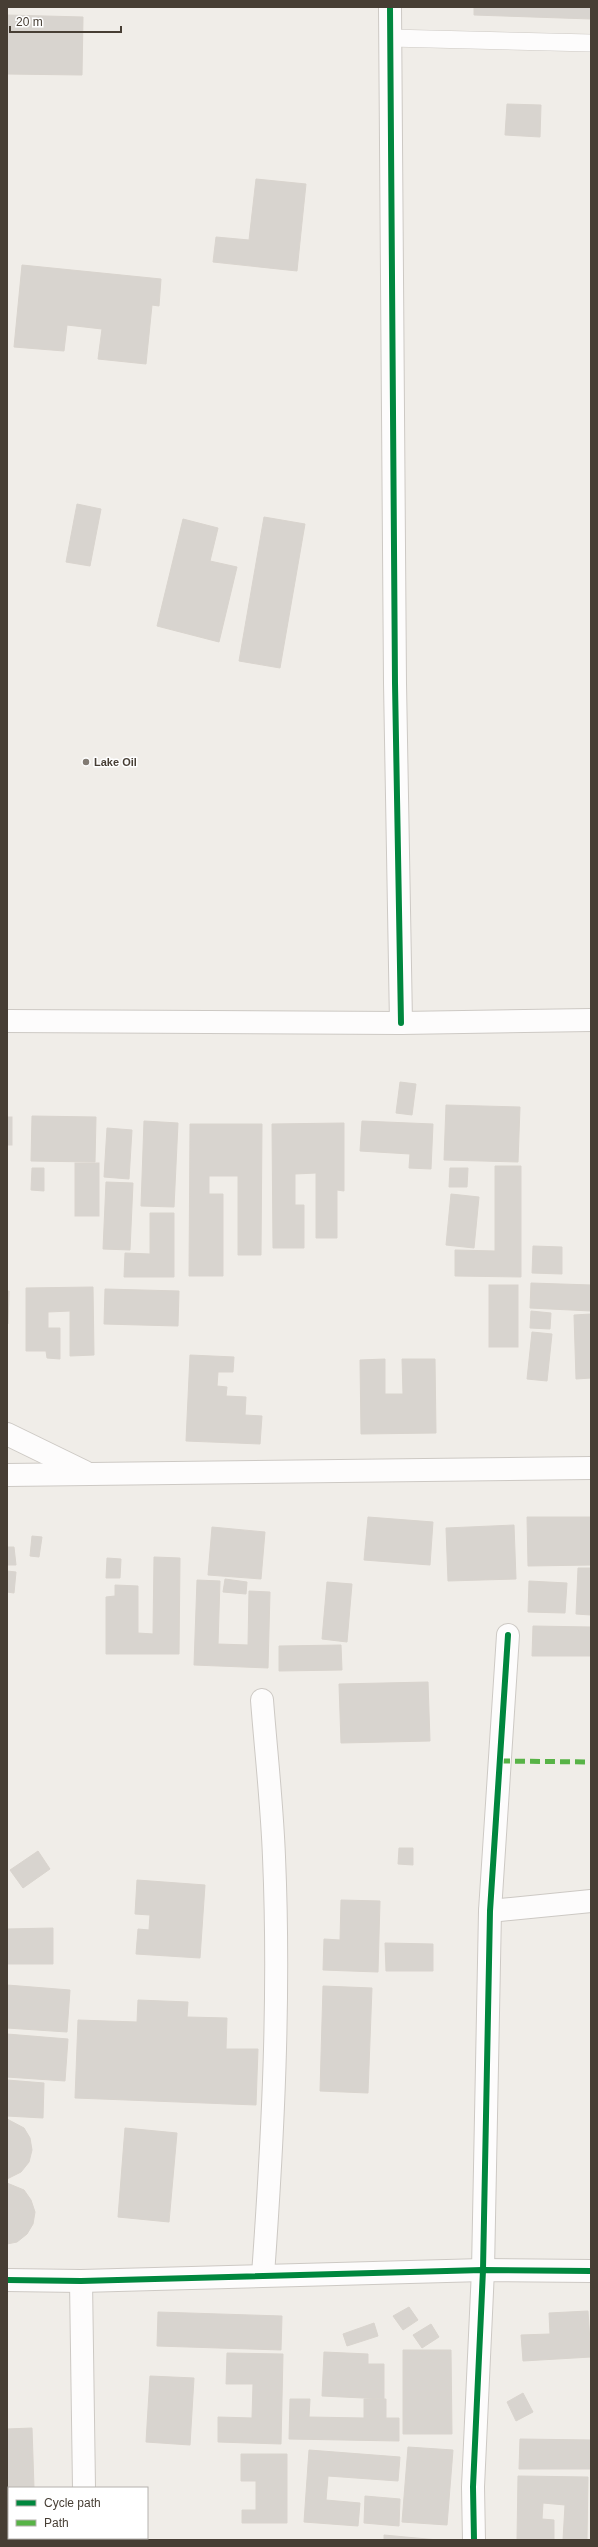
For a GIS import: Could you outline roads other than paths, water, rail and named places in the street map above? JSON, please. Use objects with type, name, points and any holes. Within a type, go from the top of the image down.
[{"type":"street","points":[[390,7],[395,667],[401,1023]]},
{"type":"street","points":[[7,1021],[401,1023],[591,1020]]},
{"type":"street","points":[[7,1434],[88,1474]]},
{"type":"street","points":[[7,1475],[591,1468]]},
{"type":"street","points":[[474,2540],[473,2487],[483,2270],[490,1910],[508,1635]]},
{"type":"street","points":[[262,1700],[274,1856],[276,1997],[272,2150],[262,2274]]},
{"type":"street","points":[[490,1910],[591,1901]]},
{"type":"street","points":[[7,2280],[81,2281],[262,2274],[483,2270],[591,2271]]},
{"type":"street","points":[[81,2281],[84,2487]]},
{"type":"lane","points":[[390,38],[591,43]]},
{"type":"place","name":"Lake Oil","points":[[86,762]]}]
